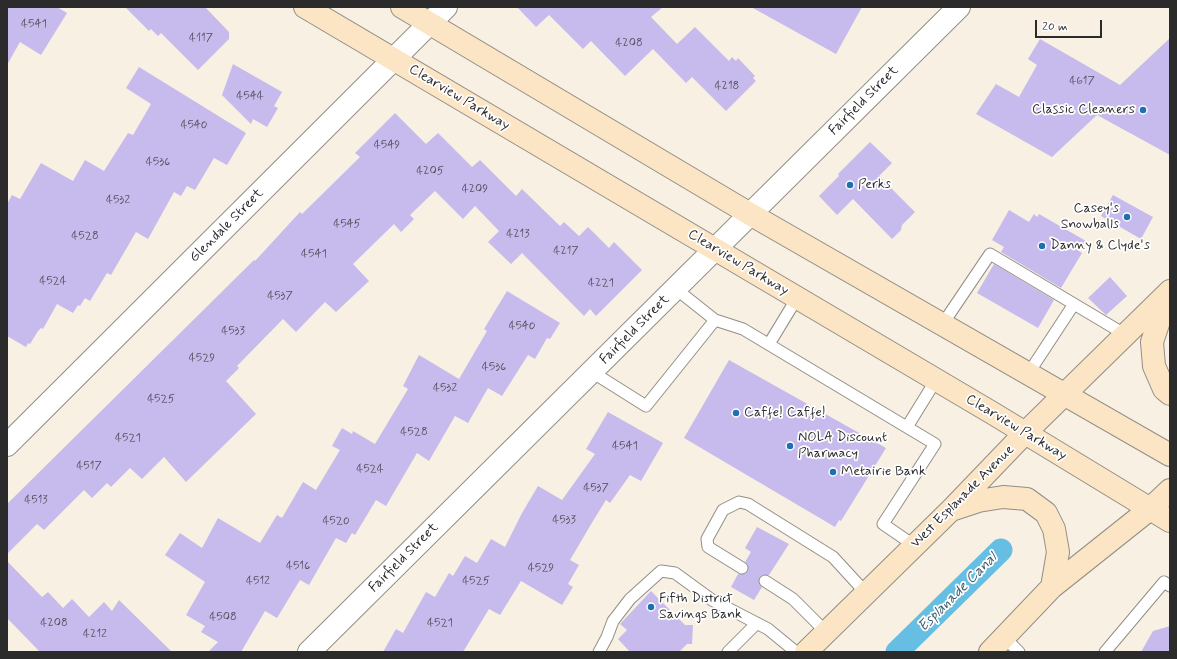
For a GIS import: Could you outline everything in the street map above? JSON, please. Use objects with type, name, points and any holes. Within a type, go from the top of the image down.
[{"type":"main road","name":"Clearview Parkway","points":[[305,7],[936,380],[1170,521]]},
{"type":"main road","points":[[402,7],[750,214],[1170,455]]},
{"type":"main road","points":[[1169,292],[1152,342],[1154,366],[1164,389],[1170,394]]},
{"type":"main road","name":"West Esplanade Avenue","points":[[806,652],[915,546],[1025,433],[1169,292]]},
{"type":"main road","points":[[1004,647],[1052,587],[1150,509],[1170,490]]},
{"type":"main road","points":[[952,509],[978,501],[1003,497],[1027,499],[1046,512],[1054,529],[1058,552],[1052,587]]},
{"type":"street","name":"Glendale Street","points":[[7,445],[446,7]]},
{"type":"street","name":"Fairfield Street","points":[[309,652],[716,250],[750,214],[959,7]]},
{"type":"lane","points":[[942,325],[990,254],[1126,334]]},
{"type":"lane","points":[[676,289],[715,320],[743,329],[935,444],[883,524],[915,546]]},
{"type":"lane","points":[[769,344],[797,298]]},
{"type":"lane","points":[[1028,374],[1074,304]]},
{"type":"lane","points":[[592,372],[646,406],[715,320]]},
{"type":"lane","points":[[907,427],[936,380]]},
{"type":"lane","points":[[742,568],[708,547],[707,539],[723,510],[740,502],[748,504],[833,557],[866,593]]},
{"type":"lane","points":[[599,652],[613,621],[630,599],[661,571],[675,572],[712,600],[768,629],[796,652]]},
{"type":"lane","points":[[766,580],[793,599],[826,632]]},
{"type":"lane","points":[[1104,652],[1164,582],[1170,586]]},
{"type":"lane","points":[[728,652],[757,622]]},
{"type":"building","points":[[7,7],[57,7],[67,13],[41,55],[20,42],[7,65]]},
{"type":"building","points":[[125,7],[205,7],[229,32],[229,39],[198,70],[161,33],[158,36],[151,29],[149,31]]},
{"type":"building","points":[[517,7],[663,7],[651,17],[677,44],[695,27],[729,61],[732,57],[736,61],[738,58],[755,76],[753,78],[756,81],[726,111],[692,77],[686,83],[653,49],[625,76],[591,41],[583,49],[549,15],[536,27]]},
{"type":"building","points":[[751,7],[862,7],[836,54]]},
{"type":"building","points":[[1170,38],[1170,155],[1097,115],[1052,157],[976,114],[996,84],[1019,97],[1037,65],[1028,59],[1040,39],[1120,85]]},
{"type":"building","points":[[233,64],[282,92],[274,106],[278,108],[267,127],[253,119],[251,124],[222,95]]},
{"type":"building","points":[[139,67],[246,133],[227,165],[214,158],[195,190],[187,186],[181,196],[174,192],[148,239],[136,232],[111,275],[107,273],[90,301],[85,298],[73,313],[57,304],[43,329],[41,328],[38,331],[30,344],[28,343],[26,347],[7,336],[7,204],[12,195],[20,199],[41,163],[73,181],[85,160],[104,171],[128,133],[133,135],[151,104],[126,88]]},
{"type":"building","points":[[395,113],[426,144],[438,133],[472,167],[480,160],[516,196],[522,189],[560,226],[564,222],[579,236],[588,227],[609,248],[614,242],[642,270],[596,316],[590,309],[584,316],[522,253],[511,264],[488,242],[499,231],[475,206],[463,219],[435,191],[410,215],[414,219],[401,232],[394,224],[353,264],[369,281],[336,312],[325,302],[296,332],[283,319],[237,366],[239,368],[226,381],[256,414],[186,482],[164,457],[142,479],[130,468],[111,487],[107,483],[92,498],[84,490],[44,530],[37,524],[7,554],[7,504],[254,260],[255,261],[300,212],[302,214],[360,157],[355,153]]},
{"type":"building","points":[[870,142],[892,163],[879,176],[915,212],[902,225],[901,230],[892,239],[853,199],[837,215],[819,196],[839,176],[838,174]]},
{"type":"building","name":"Casey's Snowballs","points":[[1113,195],[1153,217],[1141,239],[1101,216]]},
{"type":"building","name":"Danny & Clyde's","points":[[1009,210],[1029,222],[1034,214],[1037,217],[1039,214],[1086,241],[1079,251],[1082,253],[1061,288],[1001,252],[1004,247],[992,240]]},
{"type":"building","points":[[994,264],[1054,300],[1038,328],[977,293]]},
{"type":"building","points":[[1110,277],[1127,296],[1106,315],[1088,298]]},
{"type":"building","points":[[507,291],[560,323],[550,339],[547,338],[535,359],[528,355],[502,396],[488,388],[468,423],[455,416],[429,461],[417,453],[386,506],[376,500],[355,535],[352,533],[346,543],[336,538],[309,585],[300,580],[277,618],[265,611],[241,652],[208,652],[218,642],[201,632],[205,626],[186,615],[205,582],[165,555],[180,533],[202,548],[218,518],[260,543],[277,515],[282,518],[303,482],[316,490],[340,450],[332,446],[342,428],[352,434],[353,431],[375,444],[408,389],[403,386],[419,355],[459,379],[487,331],[484,329]]},
{"type":"building","points":[[729,360],[886,448],[841,521],[839,520],[835,527],[684,438]]},
{"type":"building","points":[[608,412],[663,443],[641,481],[630,475],[610,503],[606,500],[570,560],[579,565],[568,584],[573,587],[562,605],[521,581],[500,615],[489,609],[463,652],[383,652],[396,629],[403,633],[426,592],[435,597],[449,573],[453,576],[465,556],[477,563],[491,539],[505,547],[522,513],[538,486],[562,500],[595,454],[586,449]]},
{"type":"building","points":[[757,527],[789,544],[769,575],[762,575],[759,578],[759,584],[762,587],[754,600],[731,587],[738,574],[745,574],[748,571],[748,565],[745,562],[751,552],[745,548]]},
{"type":"building","points":[[7,561],[42,597],[48,592],[63,608],[72,599],[89,617],[104,602],[112,611],[119,600],[172,652],[40,652],[7,618]]},
{"type":"building","name":"Fifth District Savings Bank","points":[[651,591],[685,625],[693,625],[692,644],[687,644],[679,652],[630,652],[618,639],[627,630],[620,624]]},
{"type":"building","points":[[1170,626],[1170,652],[1141,652],[1153,631]]},
{"type":"waterway","name":"Esplanade Canal","points":[[897,652],[1001,550]]},
{"type":"place","name":"Classic Cleaners","points":[[1143,110]]},
{"type":"place","name":"Perks","points":[[850,185]]},
{"type":"place","name":"Casey's Snowballs","points":[[1127,217]]},
{"type":"place","name":"Danny & Clyde's","points":[[1042,246]]},
{"type":"place","name":"Caffe! Caffe!","points":[[736,413]]},
{"type":"place","name":"NOLA Discount Pharmacy","points":[[790,446]]},
{"type":"place","name":"Metairie Bank","points":[[833,472]]},
{"type":"place","name":"Fifth District Savings Bank","points":[[651,607]]}]
